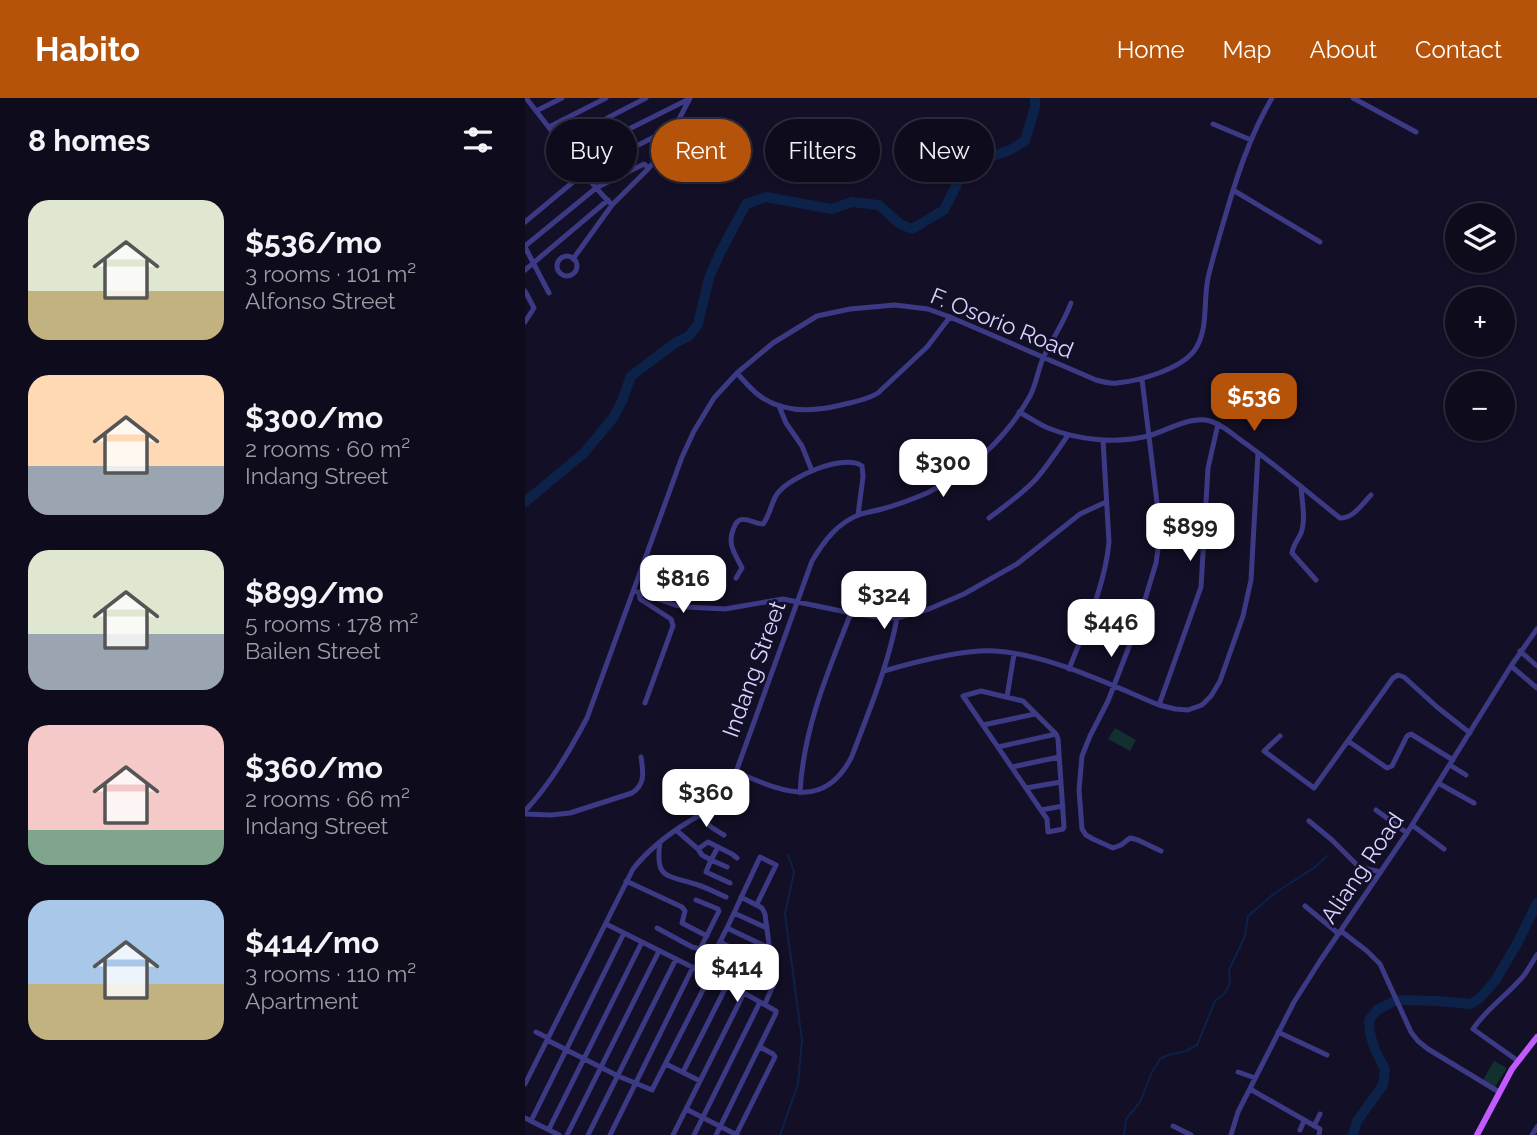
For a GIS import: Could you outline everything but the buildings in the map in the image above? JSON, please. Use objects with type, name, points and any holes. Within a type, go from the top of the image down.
[{"type":"main road","points":[[1488,1135],[1477,1133],[1518,1061],[1535,1042]]},
{"type":"street","points":[[526,98],[546,123]]},
{"type":"street","points":[[536,111],[562,98]]},
{"type":"street","points":[[565,119],[606,98]]},
{"type":"street","points":[[605,119],[646,98]]},
{"type":"street","name":"F. Osorio Road","points":[[525,812],[569,753],[587,718],[637,592],[678,468],[694,431],[714,398],[737,373],[773,342],[817,316],[895,304],[928,309],[950,317],[1096,380],[1114,383],[1142,379],[1178,364],[1193,353],[1199,343],[1206,284],[1233,190],[1261,116],[1272,98]]},
{"type":"street","points":[[1353,98],[1416,132]]},
{"type":"street","points":[[679,119],[690,99]]},
{"type":"street","points":[[637,125],[690,99]]},
{"type":"street","points":[[1213,124],[1251,140]]},
{"type":"street","points":[[549,293],[525,247],[596,188],[644,164],[649,168]]},
{"type":"street","points":[[525,270],[610,203],[651,166]]},
{"type":"street","points":[[525,222],[573,182]]},
{"type":"street","points":[[592,182],[610,203]]},
{"type":"street","points":[[1233,190],[1320,242]]},
{"type":"street","points":[[573,259],[610,203]]},
{"type":"street","points":[[525,322],[534,308],[526,294]]},
{"type":"street","name":"Indang Street","points":[[525,1084],[633,869],[646,853],[660,842],[709,810],[721,797],[736,772],[812,561],[820,547],[836,530],[858,515],[926,493],[979,459],[995,443],[1032,393],[1044,357],[1066,319],[1071,303]]},
{"type":"street","points":[[737,373],[757,394],[772,403],[794,410],[823,410],[872,397],[927,347],[950,317]]},
{"type":"street","points":[[1142,379],[1158,511],[1158,549],[1152,581],[1137,626],[1082,757],[1079,790],[1082,829],[1086,835],[1114,848],[1130,838],[1161,851]]},
{"type":"street","points":[[779,406],[813,471]]},
{"type":"street","points":[[1019,412],[1046,427],[1068,435],[1103,440],[1148,436],[1201,419],[1218,424],[1340,518],[1351,515],[1371,495]]},
{"type":"street","points":[[1159,705],[1201,587],[1208,468],[1218,424]]},
{"type":"street","points":[[989,518],[1035,480],[1068,435]]},
{"type":"street","points":[[1069,669],[1104,575],[1109,542],[1103,440]]},
{"type":"street","points":[[884,671],[976,651],[996,651],[1069,669],[1159,705],[1188,710],[1202,705],[1220,681],[1243,616],[1251,580],[1258,453]]},
{"type":"street","points":[[736,578],[742,568],[734,557],[730,536],[736,523],[745,519],[763,524],[776,494],[789,482],[834,464],[853,462],[862,466],[858,515]]},
{"type":"street","points":[[1301,487],[1303,525],[1292,553],[1316,580]]},
{"type":"street","points":[[637,592],[687,607],[725,608],[780,599],[851,613],[897,618],[929,609],[964,594],[1017,564],[1080,514],[1106,502]]},
{"type":"street","points":[[637,592],[644,603],[671,619],[673,626],[645,703]]},
{"type":"street","points":[[800,793],[806,741],[826,674],[851,613]]},
{"type":"street","points":[[736,772],[778,789],[800,793],[831,784],[846,768],[884,671],[897,618]]},
{"type":"street","name":"Aliang Road","points":[[1231,1135],[1238,1112],[1305,985],[1407,833],[1520,651],[1537,629]]},
{"type":"street","points":[[1520,651],[1537,666]]},
{"type":"street","points":[[1006,697],[1014,654]]},
{"type":"street","points":[[1511,666],[1537,688]]},
{"type":"street","points":[[1279,736],[1264,751],[1314,788],[1393,678],[1398,676],[1404,677],[1470,733]]},
{"type":"street","points":[[981,691],[1006,697],[1023,701],[1056,734],[1063,829],[1048,832],[1047,819],[963,696],[981,691]]},
{"type":"street","points":[[983,725],[1035,714]]},
{"type":"street","points":[[998,747],[1056,734]]},
{"type":"street","points":[[1348,741],[1387,768],[1392,766],[1407,736],[1412,734],[1466,775]]},
{"type":"street","points":[[525,812],[551,815],[570,813],[632,793],[642,782],[644,773],[641,757]]},
{"type":"street","points":[[1012,767],[1059,757]]},
{"type":"street","points":[[1026,789],[1061,782]]},
{"type":"street","points":[[1439,783],[1474,803]]},
{"type":"street","points":[[1041,810],[1063,806]]},
{"type":"street","points":[[1376,810],[1407,833]]},
{"type":"street","points":[[702,814],[710,827],[724,835]]},
{"type":"street","points":[[1309,821],[1359,867],[1381,872]]},
{"type":"street","points":[[1412,825],[1444,849]]},
{"type":"street","points":[[676,830],[702,855],[727,867]]},
{"type":"street","points":[[660,842],[657,860],[664,874],[726,897]]},
{"type":"street","points":[[698,849],[708,842],[737,858]]},
{"type":"street","points":[[705,872],[718,847]]},
{"type":"street","points":[[536,1032],[601,1068],[653,1090],[707,974],[712,957],[760,858],[776,865],[757,904]]},
{"type":"street","points":[[697,868],[730,883]]},
{"type":"street","points":[[626,881],[682,906],[685,911],[682,923],[707,936]]},
{"type":"street","points":[[694,1135],[773,987],[764,911],[757,904],[741,897]]},
{"type":"street","points":[[657,928],[700,949],[719,910],[696,900]]},
{"type":"street","points":[[1305,906],[1367,951],[1382,966],[1409,1029],[1421,1044],[1499,1092]]},
{"type":"street","points":[[734,913],[767,928]]},
{"type":"street","points":[[605,925],[774,1009],[776,1013],[716,1135]]},
{"type":"street","points":[[727,928],[769,948]]},
{"type":"street","points":[[559,1135],[528,1119],[567,1050],[624,933]]},
{"type":"street","points":[[549,1129],[642,942]]},
{"type":"street","points":[[720,943],[772,968]]},
{"type":"street","points":[[567,1135],[659,951]]},
{"type":"street","points":[[1518,1061],[1473,1029],[1482,1016],[1525,974],[1537,954]]},
{"type":"street","points":[[712,957],[773,987]]},
{"type":"street","points":[[588,1135],[676,959]]},
{"type":"street","points":[[610,1135],[693,967]]},
{"type":"street","points":[[683,1072],[727,985]]},
{"type":"street","points":[[673,1135],[744,993]]},
{"type":"street","points":[[1278,1032],[1327,1055]]},
{"type":"street","points":[[686,1109],[736,1135],[775,1057],[760,1047]]},
{"type":"street","points":[[666,1063],[700,1081]]},
{"type":"street","points":[[1238,1072],[1255,1079]]},
{"type":"street","points":[[1250,1088],[1319,1129],[1319,1135]]},
{"type":"street","points":[[1314,1126],[1320,1114]]},
{"type":"street","points":[[1300,1130],[1304,1121]]},
{"type":"street","points":[[1173,1126],[1191,1135]]},
{"type":"street","points":[[1532,1135],[1537,1126]]},
{"type":"green space","points":[[1115,728],[1136,740],[1130,751],[1108,739]]},
{"type":"green space","points":[[1494,1061],[1507,1068],[1495,1087],[1483,1080]]},
{"type":"waterway","points":[[525,502],[584,453],[613,418],[631,376],[675,343],[689,336],[698,324],[709,278],[746,204],[766,197],[832,209],[852,202],[879,205],[900,224],[912,229],[944,210],[960,178],[987,158],[1025,141],[1035,98]]},
{"type":"waterway","points":[[780,1135],[798,1084],[802,1040],[785,914],[794,872],[788,855]]},
{"type":"waterway","points":[[1124,1135],[1126,1119],[1140,1102],[1160,1059],[1197,1045],[1215,1001],[1224,994],[1230,984],[1229,970],[1245,936],[1248,916],[1327,856]]},
{"type":"waterway","points":[[1353,1135],[1357,1121],[1383,1085],[1385,1069],[1374,1046],[1369,1020],[1377,1010],[1396,1000],[1470,1004],[1479,999],[1495,981],[1537,903]]}]
